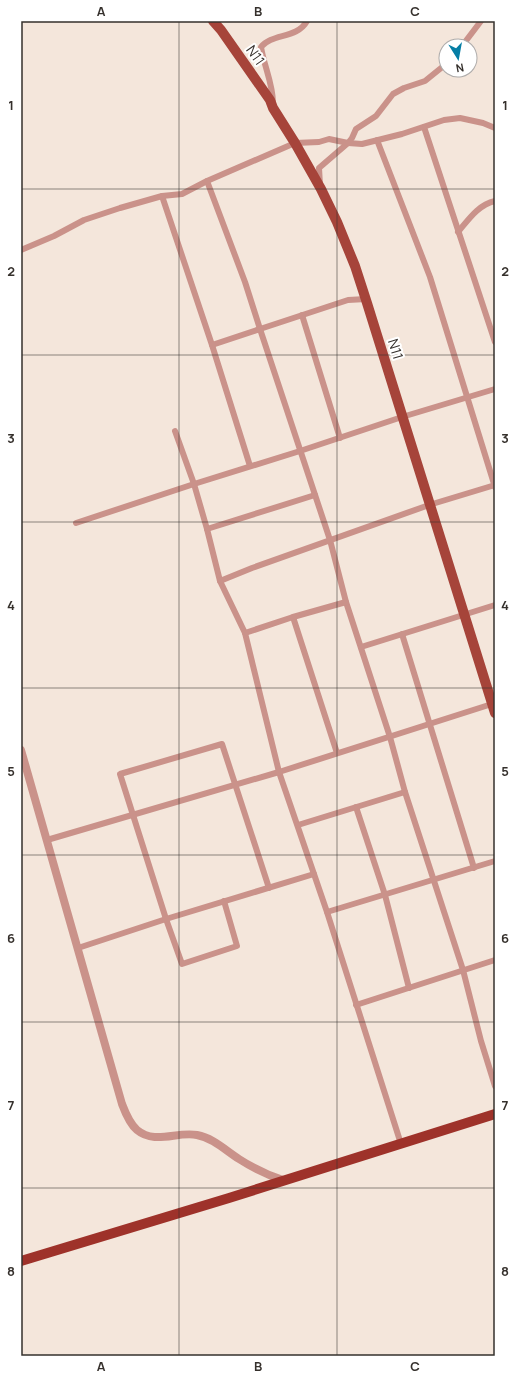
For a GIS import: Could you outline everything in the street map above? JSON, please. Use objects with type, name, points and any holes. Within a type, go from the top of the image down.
[{"type":"highway","points":[[21,1261],[495,1114]]},
{"type":"main road","name":"N11","points":[[213,21],[221,30],[270,100],[273,108],[321,189],[337,222],[366,299],[429,505],[494,707]]},
{"type":"street","points":[[273,108],[273,92],[262,58],[261,47],[265,42],[296,31],[307,21]]},
{"type":"street","points":[[468,38],[482,21]]},
{"type":"street","points":[[321,189],[319,168],[348,143],[356,129],[376,116],[393,94],[404,88],[425,81],[438,70]]},
{"type":"street","points":[[21,250],[54,236],[84,220],[162,196],[182,194],[207,181],[295,143],[319,142],[329,139],[362,144],[444,120],[460,118],[495,128]]},
{"type":"street","points":[[424,127],[495,342]]},
{"type":"street","points":[[220,581],[252,568],[429,505],[495,486],[430,277],[377,140]]},
{"type":"street","points":[[207,181],[245,282],[330,540],[346,602],[390,737],[405,792],[463,970],[481,1041],[495,1086]]},
{"type":"street","points":[[162,196],[212,345],[250,466]]},
{"type":"street","points":[[458,232],[477,210],[488,203],[495,201]]},
{"type":"street","points":[[212,345],[348,300],[366,299]]},
{"type":"street","points":[[302,315],[340,438]]},
{"type":"street","points":[[76,523],[402,417],[495,389]]},
{"type":"street","points":[[175,431],[194,484],[220,581],[245,633],[279,772],[327,912],[401,1144]]},
{"type":"street","points":[[207,529],[315,495]]},
{"type":"street","points":[[245,633],[293,617],[346,602]]},
{"type":"street","points":[[361,646],[495,605]]},
{"type":"street","points":[[293,617],[338,753]]},
{"type":"street","points":[[402,634],[474,868]]},
{"type":"street","points":[[47,840],[279,772],[429,724],[494,707]]},
{"type":"street","points":[[224,902],[237,946],[182,964],[166,919],[120,774],[222,744],[269,888]]},
{"type":"street","points":[[21,750],[125,1111],[137,1130],[146,1135],[160,1138],[188,1134],[205,1138],[271,1177],[283,1180]]},
{"type":"street","points":[[298,825],[405,792]]},
{"type":"street","points":[[356,807],[385,895],[409,988]]},
{"type":"street","points":[[327,912],[495,861]]},
{"type":"street","points":[[78,948],[166,919],[314,874]]},
{"type":"street","points":[[356,1005],[495,960]]}]
